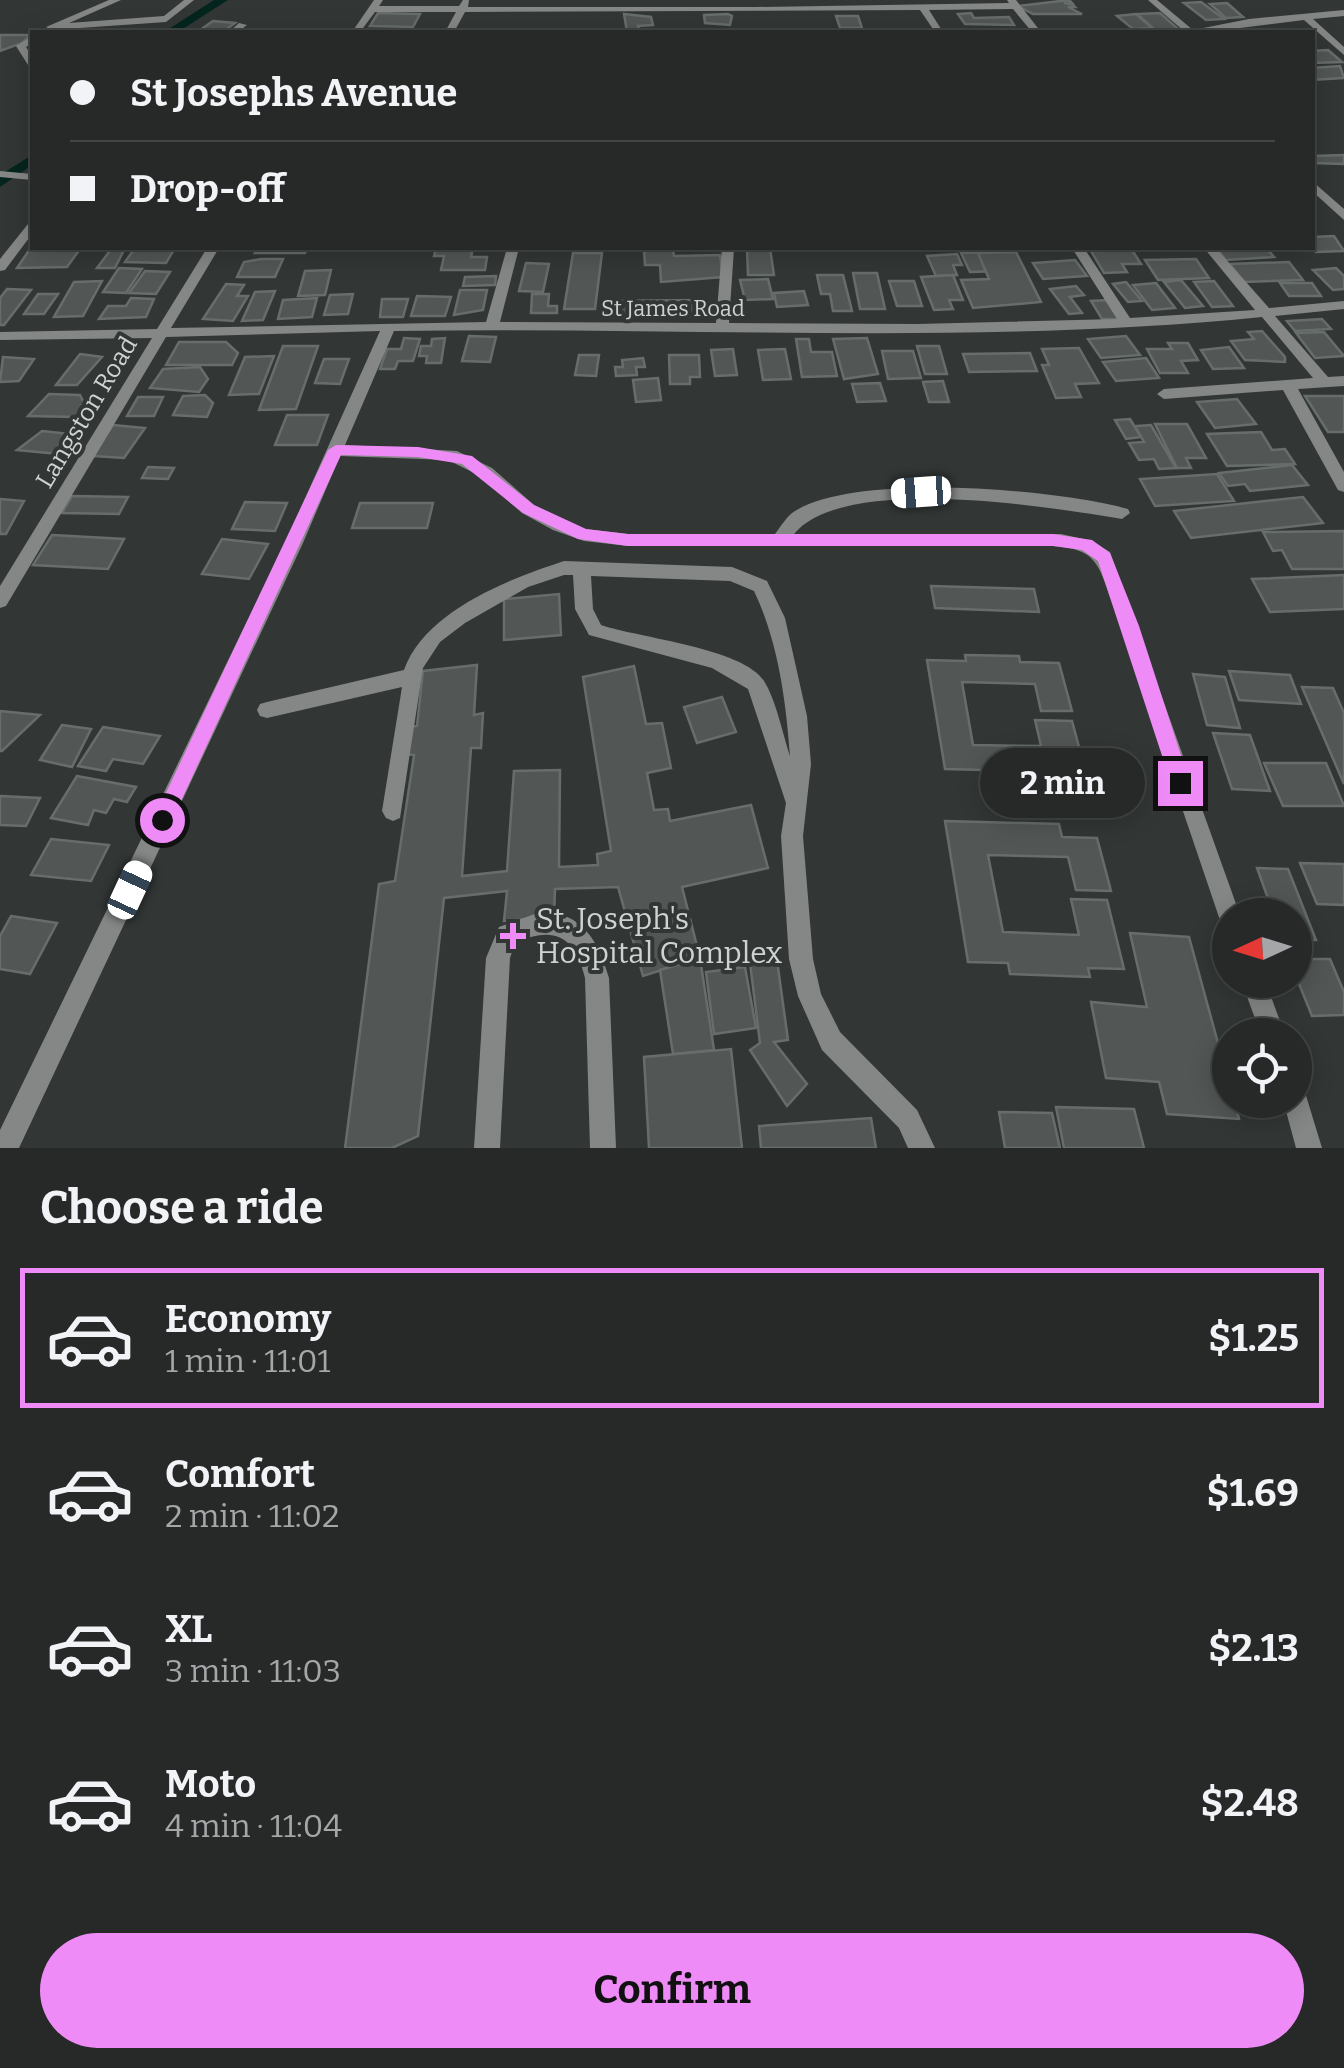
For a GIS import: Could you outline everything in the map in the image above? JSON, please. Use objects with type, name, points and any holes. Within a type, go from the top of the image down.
[{"type":"street","points":[[46,30],[63,19],[117,0]]},
{"type":"street","points":[[46,30],[166,19],[190,0]]},
{"type":"street","points":[[1152,0],[1190,30]]},
{"type":"street","points":[[1325,0],[1344,13]]},
{"type":"street","points":[[357,30],[376,5],[1014,3],[1034,30]]},
{"type":"street","points":[[451,30],[464,5]]},
{"type":"street","points":[[914,5],[937,30]]},
{"type":"street","points":[[1204,30],[1344,13]]},
{"type":"street","points":[[1305,16],[1344,52]]},
{"type":"street","points":[[30,39],[21,46],[30,60]]},
{"type":"street","points":[[0,174],[30,177]]},
{"type":"street","points":[[1315,187],[1344,216]]},
{"type":"street","points":[[0,267],[30,230]]},
{"type":"street","name":"Langston Road","points":[[0,600],[212,250]]},
{"type":"street","points":[[492,326],[512,250]]},
{"type":"street","points":[[722,329],[728,250]]},
{"type":"street","points":[[1079,250],[1128,324]]},
{"type":"street","points":[[1212,250],[1324,382]]},
{"type":"street","name":"St James Road","points":[[0,336],[492,326],[722,329],[1128,324],[1344,305]]},
{"type":"street","points":[[5,1148],[336,450],[388,328]]},
{"type":"street","points":[[1164,394],[1344,380]]},
{"type":"street","points":[[1290,387],[1344,486]]},
{"type":"street","points":[[336,450],[418,452],[466,460],[528,509],[584,534],[628,540],[1070,540],[1086,544],[1104,557],[1223,898]]},
{"type":"street","points":[[780,540],[785,525],[796,516],[890,494],[921,492],[1041,499],[1122,514]]},
{"type":"street","points":[[582,568],[584,611],[588,624],[595,630],[703,654],[742,672],[756,684],[796,803]]},
{"type":"street","points":[[393,811],[420,652],[459,618],[544,572],[582,568],[732,574],[761,586],[776,618],[798,716],[801,764],[792,836],[800,942],[810,996],[830,1041],[908,1119],[922,1148]]},
{"type":"street","points":[[267,710],[413,676]]},
{"type":"street","points":[[487,1148],[498,958],[507,935],[548,924],[565,924],[582,936],[592,951],[597,978],[603,1148]]},
{"type":"street","points":[[1301,1118],[1309,1148]]},
{"type":"building","points":[[1069,0],[1072,3],[1064,3],[1072,4],[1075,7],[1068,7],[1082,14],[1033,14],[1018,6]]},
{"type":"building","points":[[1201,2],[1224,19],[1206,20],[1184,3]]},
{"type":"building","points":[[1227,3],[1243,17],[1226,18],[1210,4]]},
{"type":"building","points":[[378,13],[420,14],[413,27],[370,26]]},
{"type":"building","points":[[971,13],[974,18],[1009,17],[1014,25],[965,24],[958,14]]},
{"type":"building","points":[[1160,13],[1178,29],[1155,30],[1137,14]]},
{"type":"building","points":[[624,14],[651,17],[653,25],[627,30]]},
{"type":"building","points":[[1136,14],[1152,28],[1133,29],[1117,16]]},
{"type":"building","points":[[704,15],[732,16],[730,25],[705,23]]},
{"type":"building","points":[[836,16],[858,16],[862,28],[840,28]]},
{"type":"building","points":[[213,21],[235,23],[226,30],[200,30]]},
{"type":"building","points":[[0,35],[30,35],[22,43],[0,51]]},
{"type":"building","points":[[1328,50],[1342,62],[1315,63],[1315,51]]},
{"type":"building","points":[[1340,66],[1344,78],[1315,80],[1315,68]]},
{"type":"building","points":[[1344,155],[1344,164],[1315,163],[1315,156]]},
{"type":"building","points":[[1334,236],[1344,251],[1316,252],[1315,237]]},
{"type":"building","points":[[30,249],[79,250],[67,267],[17,268]]},
{"type":"building","points":[[110,250],[124,250],[115,268],[97,268]]},
{"type":"building","points":[[134,250],[174,250],[166,263],[125,262]]},
{"type":"building","points":[[257,250],[306,250],[305,253],[255,253]]},
{"type":"building","points":[[436,250],[473,250],[471,257],[487,257],[485,270],[441,270],[444,256],[434,256]]},
{"type":"building","points":[[673,250],[674,256],[720,255],[723,277],[661,282],[660,265],[645,265],[644,251]]},
{"type":"building","points":[[747,250],[770,250],[774,275],[748,275]]},
{"type":"building","points":[[1132,250],[1141,264],[1122,264],[1127,272],[1104,273],[1091,251]]},
{"type":"building","points":[[1218,250],[1268,250],[1274,257],[1226,260]]},
{"type":"building","points":[[990,252],[1000,271],[970,272],[961,253]]},
{"type":"building","points":[[1016,252],[1041,302],[973,308],[961,280],[989,279],[978,253]]},
{"type":"building","points":[[573,253],[602,253],[595,309],[564,309]]},
{"type":"building","points":[[957,254],[962,265],[953,265],[957,275],[936,276],[927,256]]},
{"type":"building","points":[[283,259],[275,277],[237,277],[244,262]]},
{"type":"building","points":[[1196,259],[1209,278],[1158,280],[1145,260]]},
{"type":"building","points":[[1075,260],[1087,276],[1043,279],[1033,263]]},
{"type":"building","points":[[1289,262],[1303,280],[1243,282],[1230,264]]},
{"type":"building","points":[[526,263],[549,264],[543,292],[519,291]]},
{"type":"building","points":[[119,268],[142,269],[126,293],[103,292]]},
{"type":"building","points":[[1336,268],[1344,276],[1344,289],[1333,290],[1313,270]]},
{"type":"building","points":[[331,270],[325,295],[298,296],[305,271]]},
{"type":"building","points":[[145,271],[170,272],[156,294],[129,293]]},
{"type":"building","points":[[853,273],[877,273],[885,309],[860,309]]},
{"type":"building","points":[[817,275],[843,275],[852,311],[833,311],[830,294],[821,294]]},
{"type":"building","points":[[953,275],[963,300],[949,300],[953,309],[934,310],[921,277]]},
{"type":"building","points":[[496,276],[495,285],[463,286],[465,277]]},
{"type":"building","points":[[768,279],[773,299],[745,300],[740,280]]},
{"type":"building","points":[[1181,280],[1203,306],[1185,308],[1164,282]]},
{"type":"building","points":[[102,281],[83,316],[54,317],[74,282]]},
{"type":"building","points":[[889,281],[914,281],[922,306],[897,306]]},
{"type":"building","points":[[1214,281],[1233,306],[1212,307],[1194,282]]},
{"type":"building","points":[[1126,282],[1142,301],[1128,302],[1113,284]]},
{"type":"building","points":[[1156,283],[1175,308],[1152,310],[1133,285]]},
{"type":"building","points":[[1280,283],[1312,283],[1321,296],[1289,296]]},
{"type":"building","points":[[226,284],[244,285],[237,296],[248,296],[233,321],[203,319]]},
{"type":"building","points":[[1076,286],[1084,295],[1070,297],[1082,313],[1069,314],[1050,289]]},
{"type":"building","points":[[7,289],[31,290],[0,325],[0,298]]},
{"type":"building","points":[[460,290],[487,290],[483,310],[454,315]]},
{"type":"building","points":[[275,291],[263,320],[242,321],[255,292]]},
{"type":"building","points":[[804,291],[808,305],[777,307],[774,293]]},
{"type":"building","points":[[38,294],[58,294],[44,314],[24,314]]},
{"type":"building","points":[[353,294],[348,314],[324,315],[330,295]]},
{"type":"building","points":[[532,294],[549,294],[548,306],[557,306],[557,313],[531,313]]},
{"type":"building","points":[[417,296],[451,297],[445,316],[411,316]]},
{"type":"building","points":[[131,298],[154,299],[146,317],[99,319],[108,306],[126,306]]},
{"type":"building","points":[[317,298],[312,317],[278,319],[283,300]]},
{"type":"building","points":[[382,299],[408,299],[403,317],[380,317]]},
{"type":"building","points":[[704,300],[705,316],[603,317],[604,301]]},
{"type":"building","points":[[1109,300],[1120,319],[1102,319],[1091,301]]},
{"type":"building","points":[[1322,319],[1331,329],[1295,331],[1287,321]]},
{"type":"building","points":[[1262,331],[1285,362],[1245,360],[1231,341],[1254,339],[1248,332]]},
{"type":"building","points":[[1324,332],[1344,356],[1315,358],[1296,333]]},
{"type":"building","points":[[469,336],[496,337],[490,362],[462,361]]},
{"type":"building","points":[[1126,336],[1140,355],[1101,358],[1088,339]]},
{"type":"building","points":[[404,338],[420,339],[413,361],[398,361],[395,369],[380,369],[387,349],[401,349]]},
{"type":"building","points":[[445,338],[441,363],[426,363],[427,356],[419,356],[421,346],[431,346],[432,339]]},
{"type":"building","points":[[867,338],[878,374],[844,379],[833,339]]},
{"type":"building","points":[[796,339],[809,339],[811,352],[832,352],[837,376],[802,377]]},
{"type":"building","points":[[179,342],[226,342],[238,353],[232,365],[166,365]]},
{"type":"building","points":[[1168,343],[1188,343],[1198,360],[1181,361],[1188,373],[1160,373],[1147,349],[1172,349]]},
{"type":"building","points":[[283,346],[318,346],[296,409],[259,410]]},
{"type":"building","points":[[917,346],[939,346],[947,374],[925,374]]},
{"type":"building","points":[[1229,347],[1244,368],[1213,369],[1201,350]]},
{"type":"building","points":[[1079,348],[1099,383],[1075,384],[1081,397],[1056,398],[1042,365],[1049,365],[1042,349]]},
{"type":"building","points":[[733,349],[737,375],[715,376],[711,350]]},
{"type":"building","points":[[785,349],[791,379],[763,380],[758,350]]},
{"type":"building","points":[[882,351],[913,351],[921,378],[888,379]]},
{"type":"building","points":[[1030,353],[1037,371],[969,372],[963,354]]},
{"type":"building","points":[[80,354],[102,357],[77,385],[56,385]]},
{"type":"building","points":[[579,355],[599,355],[596,376],[575,375]]},
{"type":"building","points":[[669,355],[699,355],[700,377],[690,377],[690,384],[670,384]]},
{"type":"building","points":[[274,356],[259,394],[229,395],[245,357]]},
{"type":"building","points":[[3,357],[34,359],[19,381],[0,382]]},
{"type":"building","points":[[643,358],[645,367],[636,367],[637,375],[616,376],[615,367],[623,367],[622,360]]},
{"type":"building","points":[[1146,358],[1159,378],[1116,381],[1103,362]]},
{"type":"building","points":[[324,359],[349,359],[340,384],[315,383]]},
{"type":"building","points":[[200,367],[208,379],[199,392],[150,388],[163,369]]},
{"type":"building","points":[[658,378],[661,400],[636,402],[633,380]]},
{"type":"building","points":[[943,381],[949,402],[929,402],[923,382]]},
{"type":"building","points":[[880,383],[886,401],[857,402],[852,384]]},
{"type":"building","points":[[49,394],[80,395],[84,403],[76,417],[28,416]]},
{"type":"building","points":[[205,395],[213,403],[207,417],[173,415],[183,396]]},
{"type":"building","points":[[1305,396],[1344,396],[1344,432],[1328,432]]},
{"type":"building","points":[[138,397],[163,397],[154,416],[127,416]]},
{"type":"building","points":[[1237,399],[1256,424],[1215,428],[1197,402]]},
{"type":"building","points":[[287,415],[328,415],[317,445],[275,445]]},
{"type":"building","points":[[1130,419],[1141,437],[1126,439],[1115,420]]},
{"type":"building","points":[[1155,424],[1187,424],[1206,458],[1186,458],[1191,468],[1177,468]]},
{"type":"building","points":[[113,425],[145,428],[124,458],[92,456]]},
{"type":"building","points":[[1151,425],[1176,468],[1159,469],[1154,459],[1139,460],[1129,443],[1144,442],[1135,426]]},
{"type":"building","points":[[42,431],[70,434],[58,454],[17,450]]},
{"type":"building","points":[[1261,432],[1272,450],[1285,449],[1295,464],[1227,466],[1207,434]]},
{"type":"building","points":[[1292,465],[1308,485],[1250,491],[1245,484],[1228,486],[1219,473]]},
{"type":"building","points":[[148,467],[174,468],[168,479],[142,478]]},
{"type":"building","points":[[1217,474],[1234,501],[1155,506],[1140,479]]},
{"type":"building","points":[[72,496],[128,497],[119,514],[62,513]]},
{"type":"building","points":[[1303,497],[1323,523],[1191,538],[1174,511]]},
{"type":"building","points":[[0,499],[24,501],[6,534],[0,534]]},
{"type":"building","points":[[245,502],[287,503],[275,531],[232,529]]},
{"type":"building","points":[[360,503],[433,503],[427,528],[352,528]]},
{"type":"building","points":[[1344,531],[1344,569],[1292,569],[1282,550],[1273,551],[1263,532]]},
{"type":"building","points":[[52,535],[124,539],[108,569],[33,565]]},
{"type":"building","points":[[222,539],[268,544],[249,579],[202,574]]},
{"type":"building","points":[[1344,575],[1344,609],[1270,612],[1252,579]]},
{"type":"building","points":[[931,586],[1034,589],[1039,612],[935,608]]},
{"type":"building","points":[[559,594],[561,635],[504,640],[504,599]]},
{"type":"building","points":[[965,655],[1019,656],[1020,662],[1059,663],[1072,711],[1041,711],[1035,684],[962,682],[973,745],[1041,746],[1035,720],[1072,721],[1086,773],[1045,772],[1048,784],[987,782],[984,770],[945,769],[927,660],[966,661]]},
{"type":"building","points":[[477,665],[474,715],[483,713],[481,748],[471,748],[462,876],[507,871],[514,771],[560,770],[559,867],[598,865],[597,854],[611,851],[583,677],[634,666],[646,724],[662,723],[671,768],[647,773],[654,810],[668,809],[670,821],[751,805],[768,868],[682,887],[700,958],[643,976],[618,887],[555,889],[554,917],[504,921],[507,891],[444,898],[418,1136],[392,1148],[345,1148],[379,884],[395,881],[414,755],[405,754],[406,728],[417,726],[423,671]]},
{"type":"building","points":[[1229,671],[1290,675],[1301,704],[1239,700]]},
{"type":"building","points":[[1193,674],[1225,677],[1240,728],[1207,725]]},
{"type":"building","points":[[1302,687],[1333,688],[1344,713],[1344,784]]},
{"type":"building","points":[[722,697],[736,732],[697,743],[684,707]]},
{"type":"building","points":[[0,711],[40,715],[0,751]]},
{"type":"building","points":[[62,725],[91,729],[72,767],[40,760]]},
{"type":"building","points":[[103,727],[160,736],[143,764],[113,759],[106,771],[78,766]]},
{"type":"building","points":[[1213,733],[1250,735],[1270,791],[1232,789]]},
{"type":"building","points":[[1264,763],[1326,763],[1344,806],[1283,806]]},
{"type":"building","points":[[77,776],[136,787],[127,802],[114,799],[106,813],[94,810],[88,825],[51,818]]},
{"type":"building","points":[[0,796],[40,798],[26,826],[0,825]]},
{"type":"building","points":[[945,821],[1059,824],[1062,837],[1097,838],[1111,891],[1076,890],[1068,857],[988,855],[1003,932],[1079,935],[1071,899],[1107,900],[1124,969],[1088,968],[1090,977],[1010,974],[1008,963],[968,962]]},
{"type":"building","points":[[51,839],[109,845],[91,881],[31,875]]},
{"type":"building","points":[[1300,863],[1344,864],[1344,905],[1317,904]]},
{"type":"building","points":[[1257,868],[1288,869],[1299,898],[1268,898]]},
{"type":"building","points":[[11,916],[57,923],[30,974],[0,969],[0,936]]},
{"type":"building","points":[[1130,933],[1189,937],[1212,1021],[1212,1117],[1167,1114],[1159,1082],[1106,1078],[1091,1002],[1147,1007]]},
{"type":"building","points":[[776,953],[788,1040],[774,1042],[807,1084],[787,1106],[750,1050],[760,1043],[749,955]]},
{"type":"building","points":[[700,958],[714,1050],[673,1054],[660,970]]},
{"type":"building","points":[[1312,959],[1330,959],[1344,992],[1344,1015],[1312,1016],[1305,998],[1312,998]]},
{"type":"building","points":[[745,967],[756,1028],[714,1034],[706,972]]},
{"type":"building","points":[[731,1049],[742,1148],[649,1148],[644,1057]]},
{"type":"building","points":[[1056,1107],[1134,1109],[1144,1148],[1064,1148]]},
{"type":"building","points":[[999,1112],[1052,1113],[1060,1148],[1005,1148]]},
{"type":"building","points":[[871,1118],[876,1148],[761,1148],[759,1126]]},
{"type":"waterway","points":[[173,30],[222,0]]},
{"type":"waterway","points":[[0,182],[30,160]]},
{"type":"place","name":"St. Joseph's Hospital Complex","points":[[513,936]]},
{"type":"route","points":[[162,820],[336,450],[451,455],[486,472],[528,509],[560,526],[628,540],[1053,540],[1086,544],[1104,557],[1131,626],[1180,783]]}]
